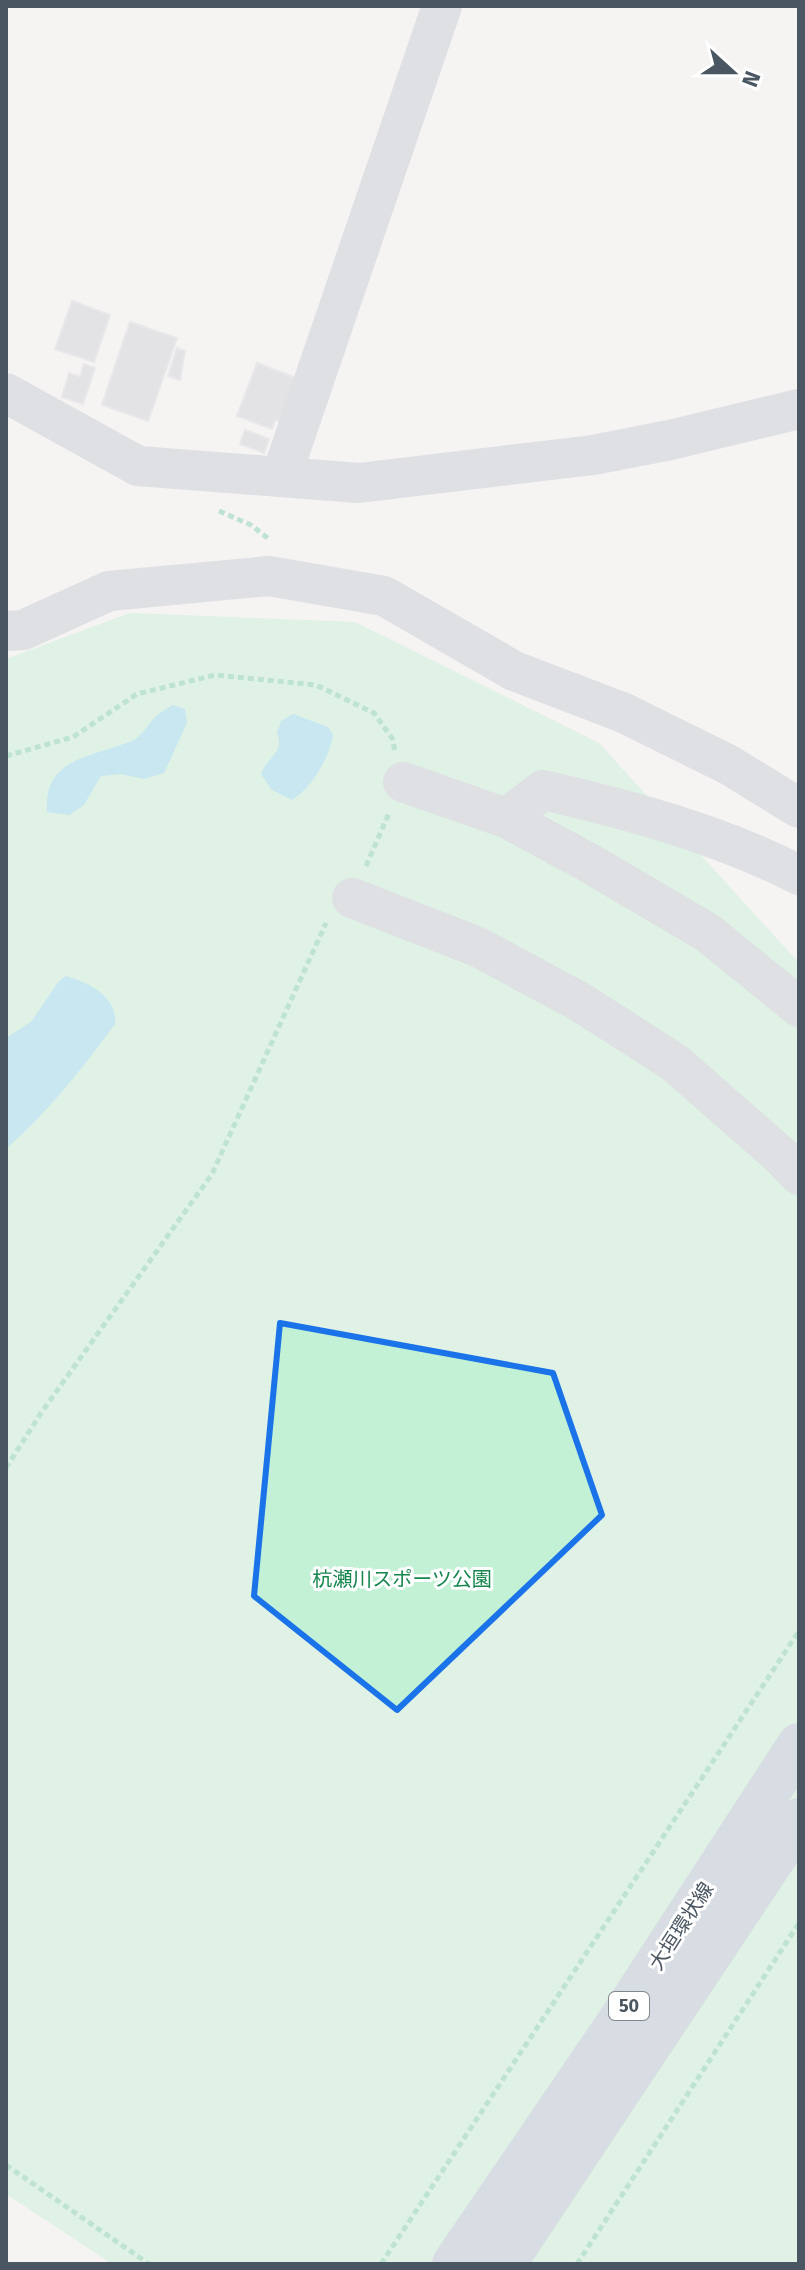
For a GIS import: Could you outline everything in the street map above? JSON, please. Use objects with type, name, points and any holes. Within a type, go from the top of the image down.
[{"type":"main road","name":"大垣環状線","points":[[454,2264],[619,2022],[799,1745]]},
{"type":"main road","name":"大垣環状線","points":[[504,2264],[799,1820]]},
{"type":"street","points":[[281,477],[442,6]]},
{"type":"street","points":[[6,393],[138,466],[359,483],[593,455],[799,409]]},
{"type":"street","points":[[6,631],[23,630],[109,591],[269,576],[384,596],[514,671],[624,713],[729,765],[799,808]]},
{"type":"street","points":[[403,782],[506,818],[708,933],[799,1007]]},
{"type":"street","points":[[506,818],[543,790],[607,804],[754,852],[799,875]]},
{"type":"street","points":[[352,898],[478,947],[580,1002],[675,1063],[799,1175]]},
{"type":"path","points":[[6,756],[73,737],[137,694],[215,675],[316,685],[374,713],[392,738],[403,782],[352,898],[333,906],[212,1174],[41,1413],[6,1468]]},
{"type":"path","points":[[381,2264],[799,1631]]},
{"type":"path","points":[[577,2264],[799,1923]]},
{"type":"path","points":[[6,2165],[149,2264]]},
{"type":"highlighted area","points":[[280,1323],[553,1373],[602,1515],[397,1710],[254,1596]]},
{"type":"green space","name":"杭瀬川スポーツ公園","points":[[130,613],[355,622],[599,743],[799,963],[799,2264],[112,2264],[6,2194],[6,659]]},
{"type":"water","points":[[173,705],[185,709],[187,723],[164,773],[144,779],[121,774],[101,776],[84,805],[69,815],[47,812],[53,780],[62,770],[87,756],[132,741],[157,715]]},
{"type":"water","points":[[293,714],[328,727],[333,735],[318,772],[292,800],[272,790],[261,774],[279,745],[277,733],[281,721]]},
{"type":"water","points":[[66,976],[100,992],[112,1006],[115,1024],[64,1090],[6,1149],[6,1038],[31,1022],[59,981]]},
{"type":"building","points":[[72,301],[110,315],[94,362],[55,349]]},
{"type":"building","points":[[130,322],[177,338],[148,421],[102,405]]},
{"type":"building","points":[[177,348],[185,351],[180,380],[168,376]]},
{"type":"building","points":[[257,363],[301,380],[285,423],[275,420],[272,429],[237,416]]},
{"type":"building","points":[[84,364],[95,368],[83,404],[62,397],[69,373],[80,377]]},
{"type":"building","points":[[245,430],[269,439],[264,453],[240,444]]}]
